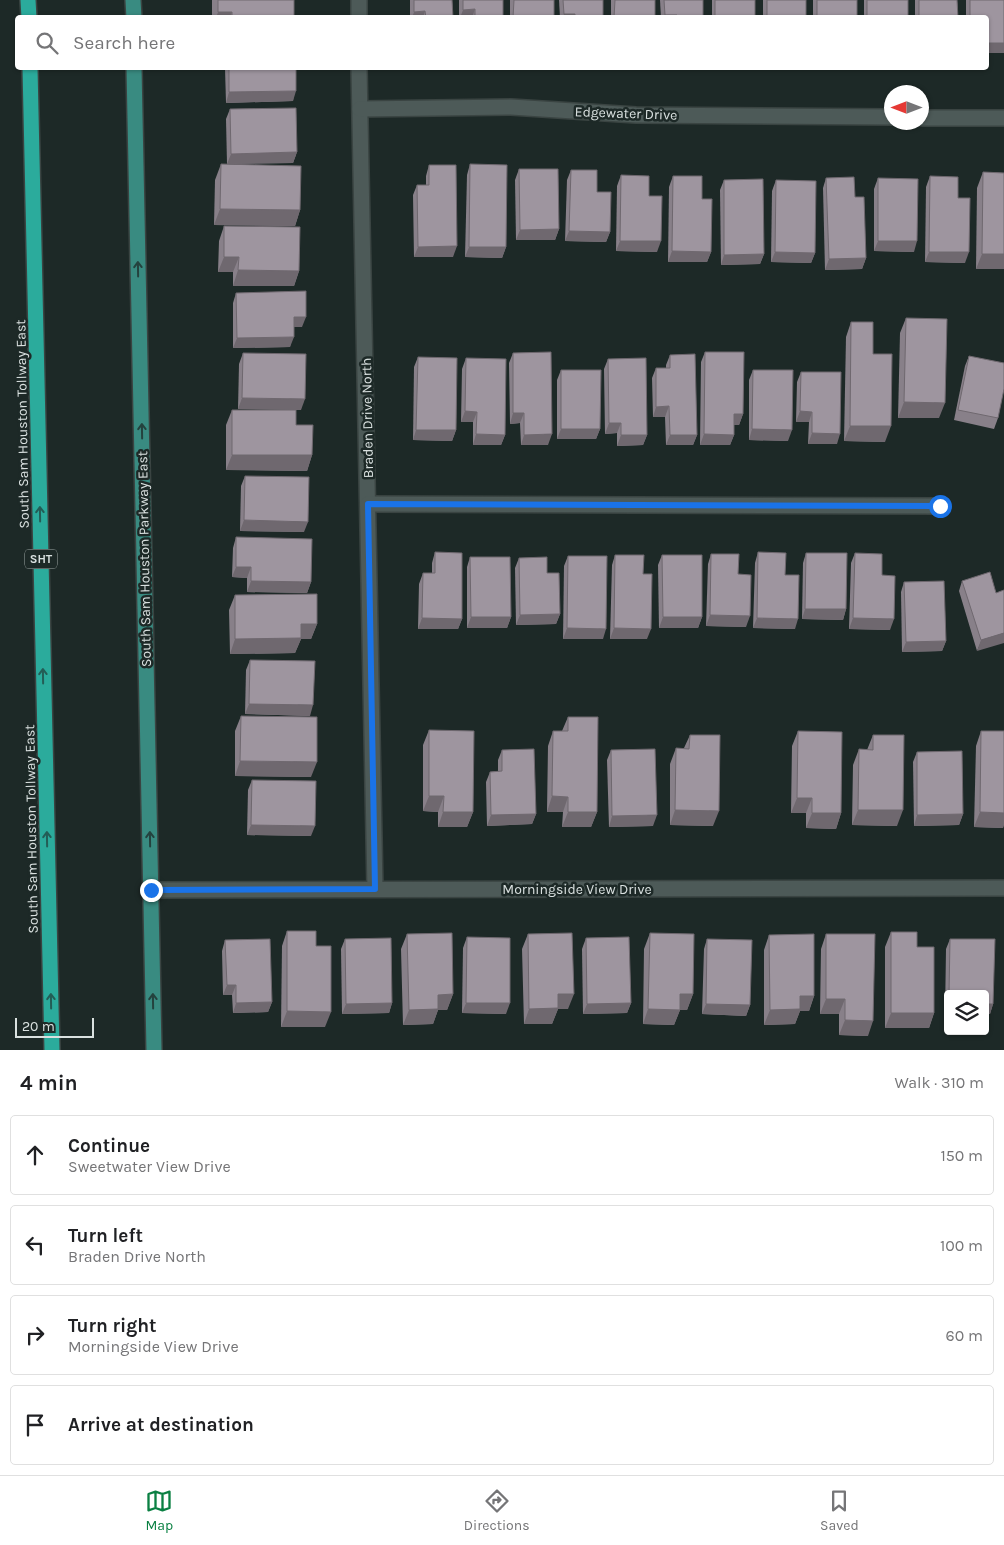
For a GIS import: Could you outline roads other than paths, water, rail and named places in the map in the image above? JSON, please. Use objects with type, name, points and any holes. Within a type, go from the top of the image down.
[{"type":"highway","points":[[28,0],[29,15]]},
{"type":"highway","name":"South Sam Houston Tollway East","points":[[30,70],[52,1050]]},
{"type":"main road","points":[[133,0],[134,15]]},
{"type":"main road","name":"South Sam Houston Parkway East","points":[[134,70],[154,1050]]},
{"type":"street","points":[[359,0],[359,15]]},
{"type":"street","name":"Braden Drive North","points":[[359,70],[375,889]]},
{"type":"street","name":"Edgewater Drive","points":[[360,109],[511,106],[636,115],[884,117]]},
{"type":"street","points":[[929,118],[1004,118]]},
{"type":"street","points":[[368,504],[940,506]]},
{"type":"street","name":"Morningside View Drive","points":[[151,890],[1004,888]]}]
